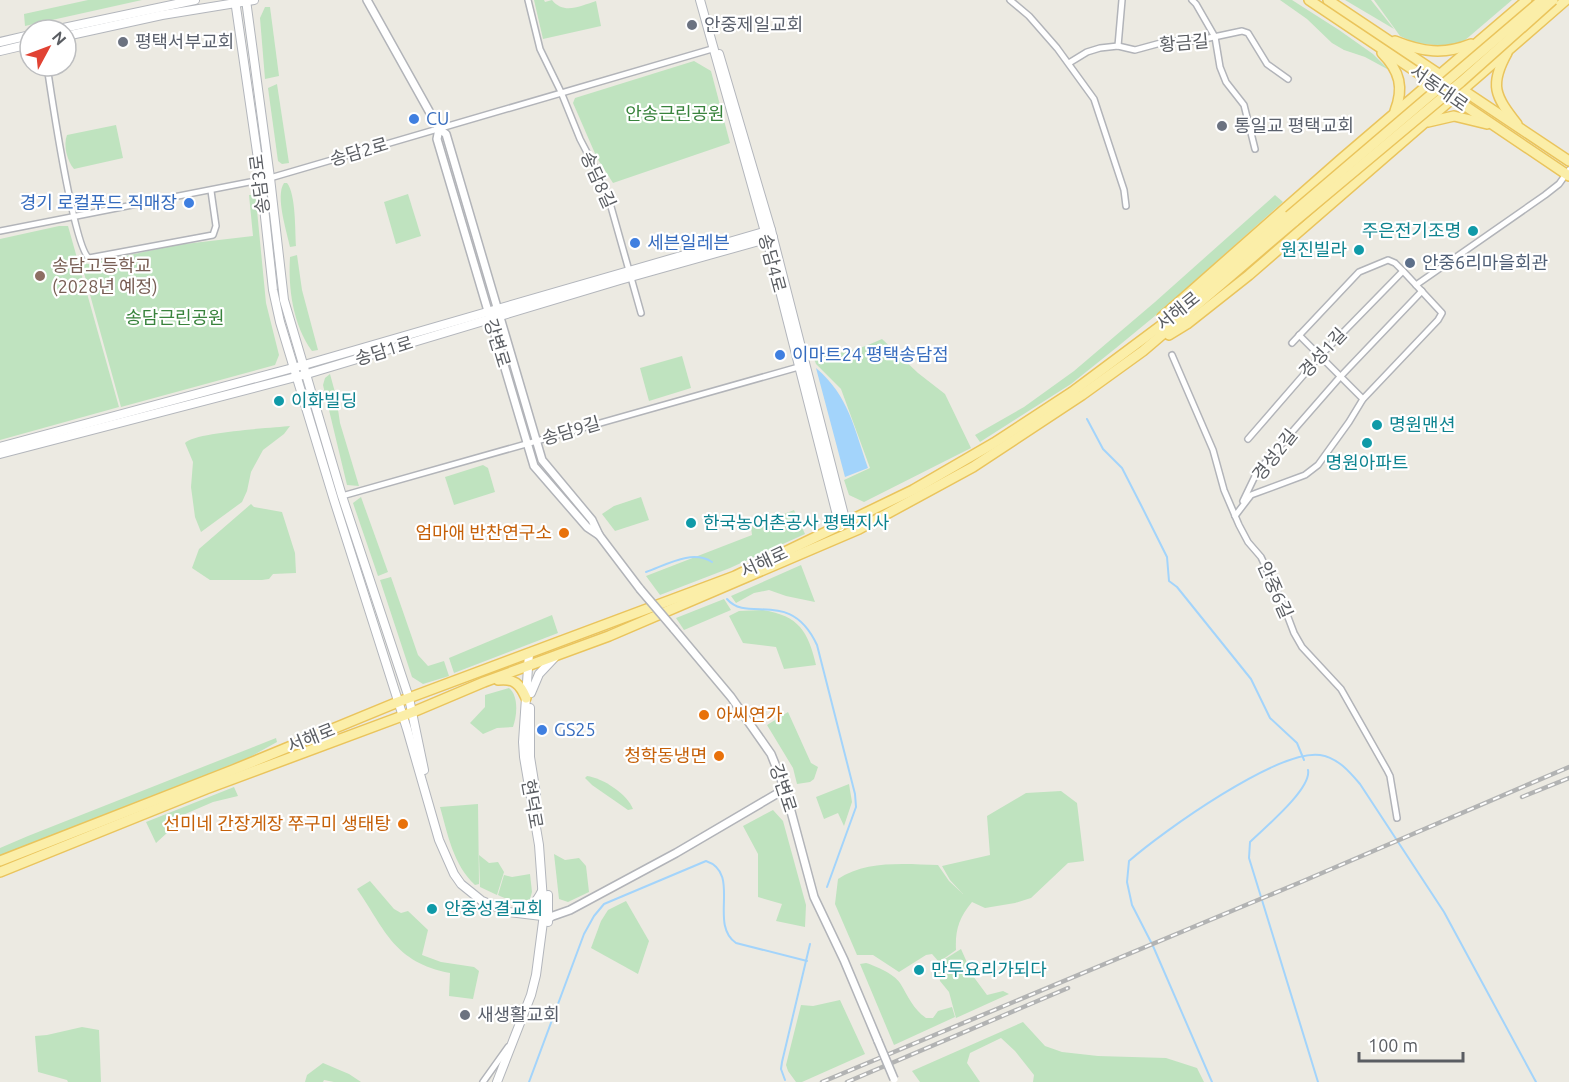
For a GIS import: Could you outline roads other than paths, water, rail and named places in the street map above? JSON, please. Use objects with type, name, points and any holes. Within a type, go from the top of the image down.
[{"type":"main road","points":[[78,24],[170,2],[195,0]]},
{"type":"main road","name":"송담4로","points":[[700,0],[712,49],[769,235]]},
{"type":"main road","name":"송담4로","points":[[705,0],[769,235],[843,525]]},
{"type":"main road","name":"서동대로","points":[[1309,0],[1368,39],[1435,78],[1461,89],[1569,161]]},
{"type":"main road","name":"서동대로","points":[[1328,0],[1435,78],[1453,97],[1568,173]]},
{"type":"main road","points":[[1123,354],[1189,292],[1527,0]]},
{"type":"main road","name":"서해로","points":[[0,872],[206,789],[609,636],[859,529],[900,508],[1003,448],[1143,351],[1542,0]]},
{"type":"main road","name":"서해로","points":[[0,861],[233,770],[398,702],[735,576],[913,490],[987,448],[1072,392],[1123,354],[1461,82],[1553,0]]},
{"type":"main road","points":[[1143,351],[1187,324],[1248,275],[1566,0]]},
{"type":"main road","points":[[78,33],[162,15],[243,1]]},
{"type":"main road","name":"송담3로","points":[[243,1],[270,178],[284,300],[342,496],[413,712]]},
{"type":"main road","name":"송담3로","points":[[243,1],[273,290],[280,322],[439,840],[454,874],[471,893],[491,906],[509,912],[547,916]]},
{"type":"main road","points":[[1377,34],[1406,46],[1430,52],[1447,52],[1479,41]]},
{"type":"main road","points":[[0,42],[18,38]]},
{"type":"main road","points":[[1368,39],[1386,57],[1399,75],[1400,93],[1394,113]]},
{"type":"main road","points":[[0,51],[18,47]]},
{"type":"main road","points":[[1509,48],[1498,70],[1497,87],[1501,101],[1522,130]]},
{"type":"main road","points":[[1420,126],[1436,119],[1454,116],[1495,126]]},
{"type":"main road","name":"송담1로","points":[[0,454],[307,374],[498,312],[769,235]]},
{"type":"main road","name":"송담1로","points":[[0,447],[489,315]]},
{"type":"main road","points":[[294,367],[307,374]]},
{"type":"main road","name":"현덕로","points":[[531,653],[523,742],[525,765],[535,813],[547,916]]},
{"type":"main road","points":[[484,682],[513,681],[529,695],[539,674],[557,655]]},
{"type":"main road","name":"현덕로","points":[[497,1082],[531,994],[547,916],[530,757],[529,695]]},
{"type":"main road","points":[[413,712],[425,774],[448,859],[457,875],[486,899],[547,916]]},
{"type":"main road","points":[[518,909],[534,904],[543,890]]},
{"type":"street","name":"강변로","points":[[367,0],[439,129],[446,134],[542,460],[592,520],[599,535],[640,589],[748,718],[771,754],[785,789],[814,897],[844,960],[895,1081]]},
{"type":"street","name":"송담8길","points":[[528,0],[540,49],[561,92],[580,140],[606,189],[630,273]]},
{"type":"street","points":[[1010,0],[1029,16],[1069,63],[1094,99],[1116,165],[1126,206]]},
{"type":"street","points":[[1118,46],[1122,0]]},
{"type":"street","points":[[1192,0],[1215,37],[1242,31],[1248,33],[1267,64],[1288,79]]},
{"type":"street","points":[[712,49],[714,36]]},
{"type":"street","name":"황금길","points":[[1069,63],[1087,52],[1100,48],[1118,46],[1135,50],[1168,42],[1195,41],[1215,37],[1220,68],[1226,82],[1244,105],[1255,149]]},
{"type":"street","name":"송담2로","points":[[0,231],[270,178],[712,49]]},
{"type":"street","points":[[49,78],[74,216],[82,251],[88,258],[213,235],[216,226],[211,191]]},
{"type":"street","name":"강변로","points":[[439,129],[437,139],[534,466],[587,527],[599,535]]},
{"type":"street","points":[[1403,271],[1416,285],[1545,195],[1568,173]]},
{"type":"street","name":"경성1길","points":[[1248,440],[1320,356],[1403,271],[1388,260],[1359,272],[1299,335]]},
{"type":"street","points":[[630,273],[641,313]]},
{"type":"street","name":"경성2길","points":[[1235,516],[1251,495],[1305,475],[1317,465],[1363,399],[1438,320],[1442,313],[1416,285]]},
{"type":"street","name":"경성2길","points":[[1235,516],[1257,472],[1340,377],[1422,291]]},
{"type":"street","points":[[1292,343],[1299,335],[1363,399]]},
{"type":"street","name":"안중6길","points":[[1172,355],[1213,450],[1224,490],[1235,516],[1248,542],[1261,557],[1302,647],[1341,689],[1390,776],[1397,818]]},
{"type":"street","name":"송담9길","points":[[342,496],[803,366]]},
{"type":"street","points":[[547,916],[570,910],[676,853],[785,789]]},
{"type":"street","points":[[483,1082],[514,1039]]},
{"type":"water","points":[[816,368],[843,401],[868,468],[845,477]]},
{"type":"waterway","points":[[1087,419],[1103,449],[1122,468],[1142,507],[1167,557],[1169,581],[1177,587],[1251,679],[1270,718],[1297,743],[1304,760]]},
{"type":"waterway","points":[[646,572],[679,559],[696,557],[712,562]]},
{"type":"waterway","points":[[727,599],[736,606],[746,609],[770,610],[794,617],[806,627],[817,645],[855,794],[856,807],[827,887]]},
{"type":"waterway","points":[[1212,1082],[1153,946],[1132,905],[1127,882],[1129,861],[1193,813],[1250,778],[1301,757],[1320,755],[1338,762],[1360,784],[1444,912],[1536,1082]]},
{"type":"waterway","points":[[1308,770],[1307,778],[1295,798],[1250,842],[1249,858],[1318,1082]]},
{"type":"waterway","points":[[529,1082],[584,934],[604,904],[706,861],[716,867],[722,876],[725,924],[728,935],[736,943],[807,961]]},
{"type":"waterway","points":[[785,1080],[781,1069],[782,1062],[810,944]]},
{"type":"railway","points":[[822,1082],[1301,882],[1569,767]]},
{"type":"railway","points":[[1522,797],[1569,778]]},
{"type":"railway","points":[[847,1082],[1068,988]]},
{"type":"place","name":"안중제일교회","points":[[692,25]]},
{"type":"place","name":"평택서부교회","points":[[123,42]]},
{"type":"place","name":"CU","points":[[414,119]]},
{"type":"place","name":"통일교 평택교회","points":[[1222,126]]},
{"type":"place","name":"경기 로컬푸드 직매장","points":[[189,203]]},
{"type":"place","name":"주은전기조명","points":[[1473,231]]},
{"type":"place","name":"세븐일레븐","points":[[635,243]]},
{"type":"place","name":"원진빌라","points":[[1359,250]]},
{"type":"place","name":"안중6리마을회관","points":[[1410,263]]},
{"type":"place","name":"송담고등학교 (2028년 예정)","points":[[40,276]]},
{"type":"place","name":"이마트24 평택송담점","points":[[780,355]]},
{"type":"place","name":"이화빌딩","points":[[279,401]]},
{"type":"place","name":"명원맨션","points":[[1377,425]]},
{"type":"place","name":"명원아파트","points":[[1367,443]]},
{"type":"place","name":"한국농어촌공사 평택지사","points":[[691,523]]},
{"type":"place","name":"엄마애 반찬연구소","points":[[564,533]]},
{"type":"place","name":"아씨연가","points":[[704,715]]},
{"type":"place","name":"GS25","points":[[542,730]]},
{"type":"place","name":"청학동냉면","points":[[719,756]]},
{"type":"place","name":"선미네 간장게장 쭈구미 생태탕","points":[[403,824]]},
{"type":"place","name":"안중성결교회","points":[[432,909]]},
{"type":"place","name":"만두요리가되다","points":[[919,970]]},
{"type":"place","name":"새생활교회","points":[[465,1015]]},
{"type":"park label","name":"안송근린공원","points":[[675,114]]},
{"type":"park label","name":"송담근린공원","points":[[175,318]]}]
